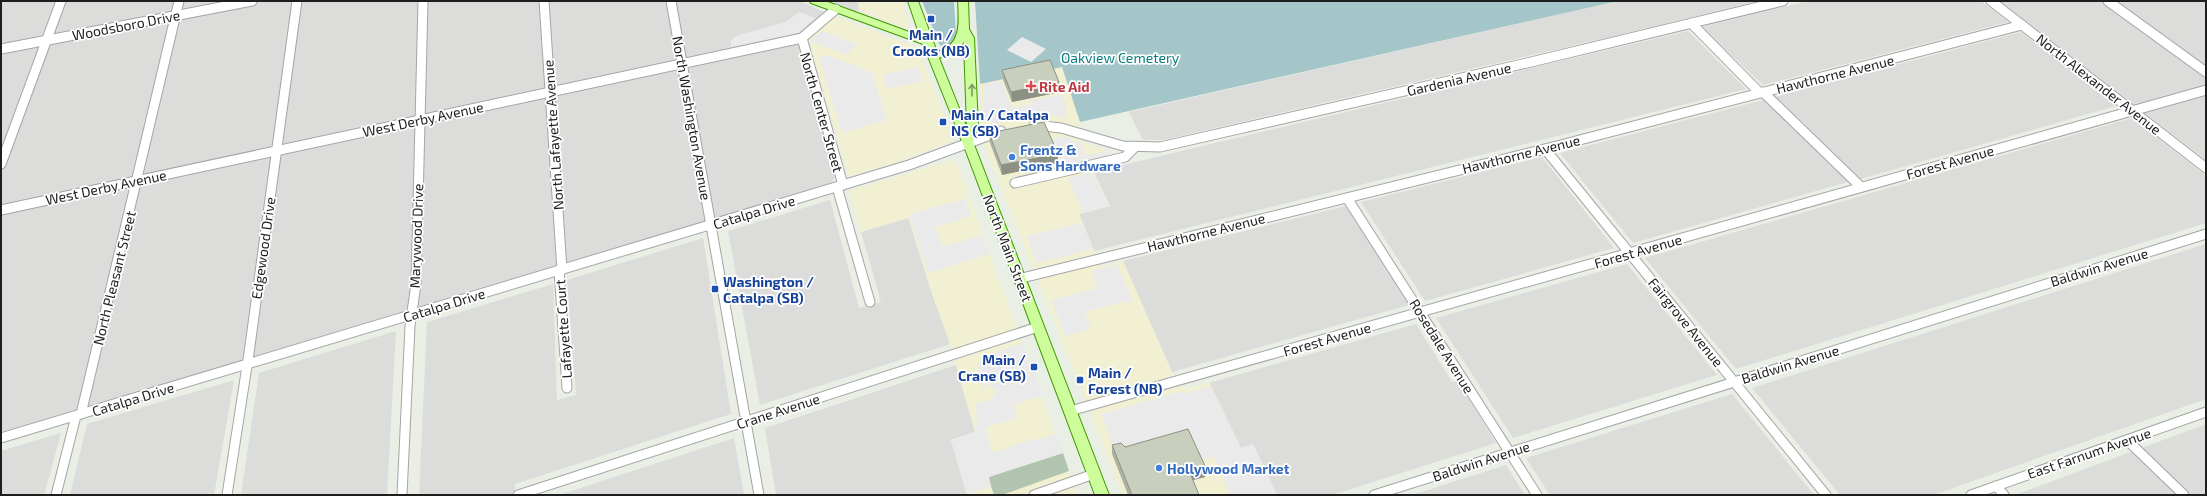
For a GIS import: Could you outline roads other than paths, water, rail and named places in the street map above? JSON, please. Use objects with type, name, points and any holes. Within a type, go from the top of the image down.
[{"type":"main road","points":[[814,1],[927,42]]},
{"type":"main road","points":[[913,1],[927,42]]},
{"type":"main road","points":[[963,1],[965,31],[968,38],[972,70],[973,127],[968,142]]},
{"type":"main road","points":[[933,56],[948,53],[956,48],[965,31]]},
{"type":"main road","name":"North Main Street","points":[[927,42],[968,142],[1018,279],[1038,327],[1102,495]]},
{"type":"street","points":[[1,164],[61,1]]},
{"type":"street","name":"North Pleasant Street","points":[[56,495],[78,415],[137,181],[179,1]]},
{"type":"street","name":"Woodsboro Drive","points":[[1,48],[252,1]]},
{"type":"street","name":"Edgewood Drive","points":[[228,495],[297,1]]},
{"type":"street","name":"Marywood Drive","points":[[402,495],[410,326],[416,284],[423,1]]},
{"type":"street","name":"North Lafayette Avenue","points":[[544,1],[561,270]]},
{"type":"street","name":"North Washington Avenue","points":[[671,1],[759,495]]},
{"type":"street","name":"Gardenia Avenue","points":[[1024,126],[1044,125],[1067,128],[1088,137],[1134,148],[1160,148],[1783,1]]},
{"type":"street","name":"North Alexander Avenue","points":[[1991,1],[2206,168]]},
{"type":"street","points":[[2108,1],[2206,72]]},
{"type":"street","name":"West Derby Avenue","points":[[1,210],[802,38],[836,9]]},
{"type":"street","points":[[1691,23],[1861,187]]},
{"type":"street","name":"Hawthorne Avenue","points":[[1018,279],[1545,148],[2022,25]]},
{"type":"street","name":"North Center Street","points":[[802,38],[870,302]]},
{"type":"street","name":"Forest Avenue","points":[[1070,411],[2206,90]]},
{"type":"street","points":[[968,142],[1011,129]]},
{"type":"street","name":"Catalpa Drive","points":[[1,438],[886,172],[968,142]]},
{"type":"street","points":[[1015,183],[1125,156],[1132,152],[1134,148]]},
{"type":"street","name":"Fairgrove Avenue","points":[[1545,148],[1826,495]]},
{"type":"street","name":"Rosedale Avenue","points":[[1347,198],[1537,495]]},
{"type":"street","name":"Baldwin Avenue","points":[[1374,495],[2206,234]]},
{"type":"street","name":"Lafayette Court","points":[[561,270],[567,388]]},
{"type":"street","name":"Crane Avenue","points":[[518,495],[1038,327]]},
{"type":"street","name":"East Farnum Avenue","points":[[1971,495],[2206,412]]},
{"type":"street","points":[[2127,440],[2184,495]]},
{"type":"street","points":[[1034,495],[1094,474]]},
{"type":"street","points":[[1996,486],[2004,495]]},
{"type":"place","name":"Main / Crooks (NB)","points":[[931,19]]},
{"type":"place","name":"Rite Aid","points":[[1031,86]]},
{"type":"place","name":"Main / Catalpa NS (SB)","points":[[943,122]]},
{"type":"place","name":"Frentz & Sons Hardware","points":[[1012,157]]},
{"type":"place","name":"Washington / Catalpa (SB)","points":[[715,289]]},
{"type":"place","name":"Main / Crane (SB)","points":[[1034,367]]},
{"type":"place","name":"Main / Forest (NB)","points":[[1080,380]]},
{"type":"place","name":"Hollywood Market","points":[[1159,468]]},
{"type":"park label","name":"Oakview Cemetery","points":[[1120,57]]}]
